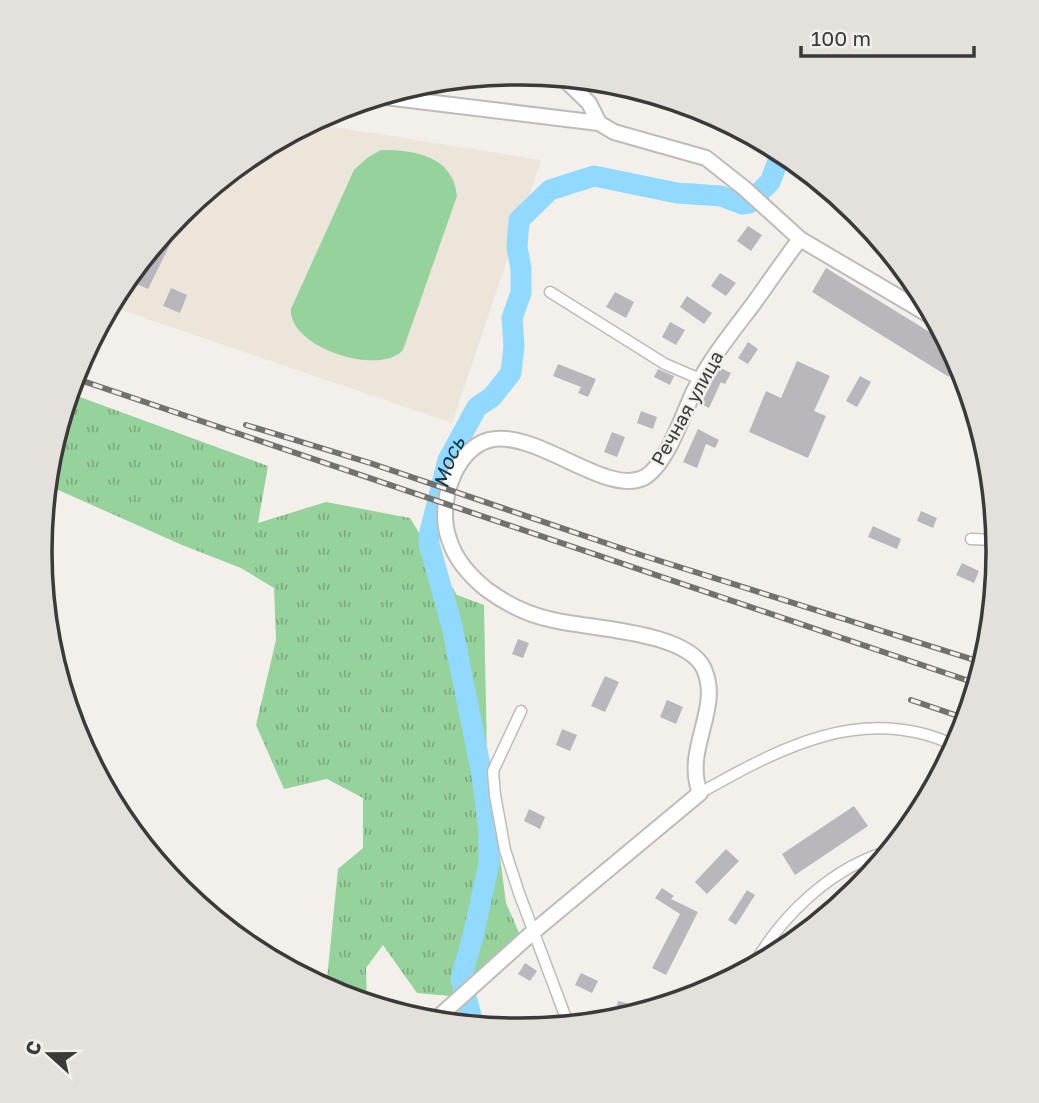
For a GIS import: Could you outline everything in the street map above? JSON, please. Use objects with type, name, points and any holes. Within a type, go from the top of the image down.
[{"type":"street","points":[[575,88],[589,103],[599,123]]},
{"type":"street","points":[[403,99],[599,123],[614,132],[706,159],[764,205],[800,239],[918,309]]},
{"type":"street","name":"Речная улица","points":[[699,793],[695,780],[695,761],[709,693],[704,668],[695,656],[679,646],[654,638],[538,616],[495,596],[461,563],[449,540],[445,517],[449,495],[458,466],[478,444],[495,439],[532,445],[610,478],[638,480],[652,471],[664,455],[700,379],[715,355],[800,239]]},
{"type":"street","points":[[550,292],[665,364],[700,379]]},
{"type":"street","points":[[971,539],[986,540]]},
{"type":"street","points":[[521,711],[493,771],[495,795],[505,850],[565,1016]]},
{"type":"street","points":[[444,1013],[533,932],[699,793],[783,749],[846,729],[901,729],[930,735],[946,742]]},
{"type":"street","points":[[765,949],[810,896],[874,855]]},
{"type":"shaded area","points":[[328,126],[541,160],[452,423],[120,310],[168,244],[212,200],[260,163]]},
{"type":"green space","points":[[381,150],[419,154],[440,164],[454,183],[457,196],[403,350],[391,358],[356,359],[336,354],[304,335],[294,323],[291,309],[354,170]]},
{"type":"green space","points":[[79,397],[268,466],[258,523],[326,502],[410,518],[457,595],[484,605],[487,757],[506,903],[520,935],[450,996],[417,993],[383,945],[366,968],[367,993],[327,977],[338,869],[363,848],[363,798],[327,779],[284,789],[256,725],[276,640],[274,588],[241,568],[56,489],[68,431]]},
{"type":"building","points":[[748,226],[762,235],[751,251],[737,241]]},
{"type":"building","points":[[173,239],[148,289],[137,284]]},
{"type":"building","points":[[826,268],[932,334],[951,373],[949,377],[812,292]]},
{"type":"building","points":[[720,273],[736,283],[726,296],[711,286]]},
{"type":"building","points":[[171,288],[187,295],[180,313],[163,306]]},
{"type":"building","points":[[615,292],[634,302],[626,318],[606,307]]},
{"type":"building","points":[[687,296],[712,313],[704,324],[680,307]]},
{"type":"building","points":[[670,322],[685,330],[676,345],[662,337]]},
{"type":"building","points":[[748,342],[758,349],[748,364],[738,358]]},
{"type":"building","points":[[797,361],[830,376],[814,411],[826,416],[808,458],[749,432],[766,391],[781,398]]},
{"type":"building","points":[[558,364],[596,379],[588,397],[578,393],[581,387],[553,376]]},
{"type":"building","points":[[719,367],[731,373],[725,384],[721,382],[709,408],[701,404]]},
{"type":"building","points":[[658,369],[674,376],[670,385],[654,377]]},
{"type":"building","points":[[860,376],[871,382],[857,407],[846,401]]},
{"type":"building","points":[[641,411],[657,417],[653,429],[637,423]]},
{"type":"building","points":[[698,429],[719,440],[715,448],[706,444],[697,468],[683,462]]},
{"type":"building","points":[[612,432],[625,437],[617,457],[604,452]]},
{"type":"building","points":[[921,511],[937,518],[933,528],[917,521]]},
{"type":"building","points":[[873,526],[901,539],[897,549],[868,537]]},
{"type":"building","points":[[962,563],[979,571],[974,583],[956,575]]},
{"type":"building","points":[[518,639],[529,643],[523,658],[512,654]]},
{"type":"building","points":[[605,676],[619,682],[605,712],[591,706]]},
{"type":"building","points":[[667,700],[683,707],[676,724],[660,717]]},
{"type":"building","points":[[562,729],[577,735],[570,751],[556,745]]},
{"type":"building","points":[[854,806],[868,826],[795,875],[782,854]]},
{"type":"building","points":[[529,809],[545,817],[540,829],[524,821]]},
{"type":"building","points":[[726,849],[739,861],[707,894],[695,882]]},
{"type":"building","points":[[662,888],[674,896],[671,899],[698,912],[666,975],[652,968],[680,914],[655,898]]},
{"type":"building","points":[[747,890],[755,895],[736,925],[728,920]]},
{"type":"building","points":[[525,963],[537,971],[530,981],[518,974]]},
{"type":"building","points":[[581,973],[598,981],[592,993],[575,985]]},
{"type":"building","points":[[618,1001],[633,1005],[616,1009]]},
{"type":"waterway","name":"Мось","points":[[471,1016],[461,979],[489,864],[489,831],[482,775],[452,626],[429,536],[448,460],[477,407],[492,397],[511,373],[514,346],[512,318],[521,293],[517,247],[519,220],[550,190],[594,176],[677,193],[721,196],[742,204],[749,203],[770,182],[778,162]]},
{"type":"railway","points":[[85,382],[968,681]]},
{"type":"railway","points":[[246,425],[370,463],[641,555],[974,660]]},
{"type":"railway","points":[[911,700],[957,716]]}]
